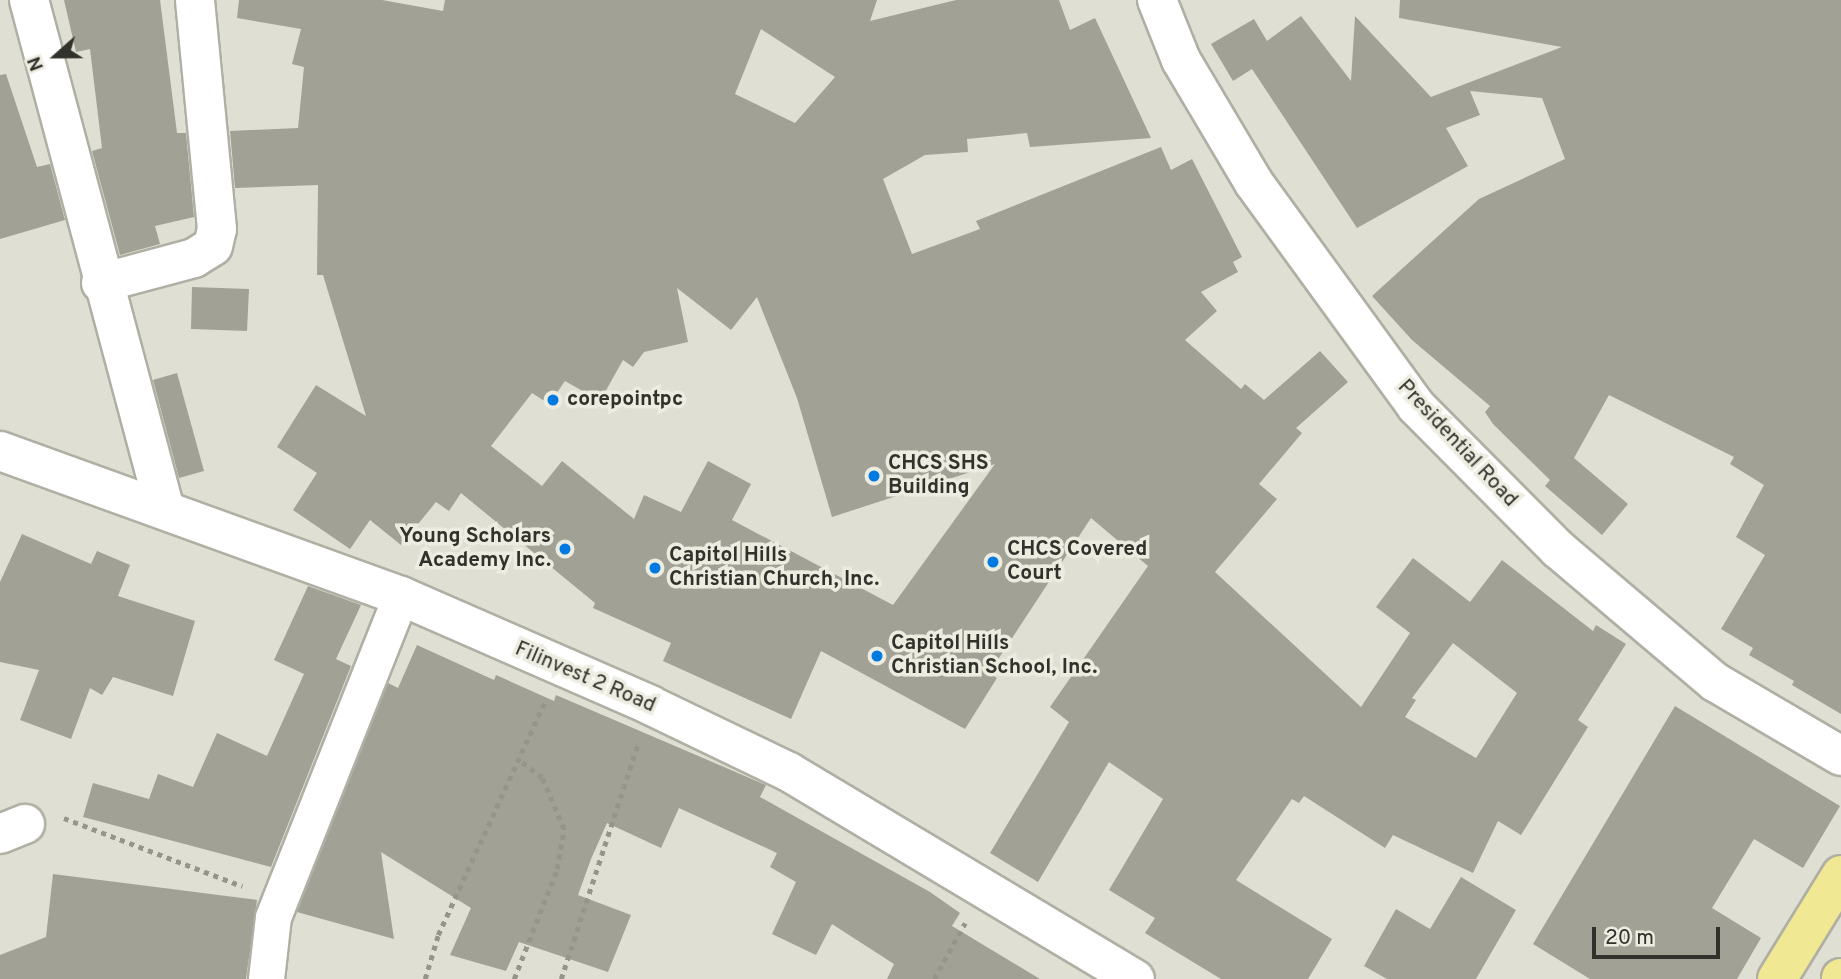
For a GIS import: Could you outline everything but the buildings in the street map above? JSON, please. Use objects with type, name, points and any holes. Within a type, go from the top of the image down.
[{"type":"main road","points":[[1777,979],[1841,875]]},
{"type":"street","points":[[29,0],[101,283],[165,510]]},
{"type":"street","points":[[101,283],[194,258],[213,246],[217,229],[195,0]]},
{"type":"street","name":"Presidential Road","points":[[1157,0],[1181,60],[1254,183],[1416,405],[1558,549],[1715,682],[1841,756]]},
{"type":"street","name":"Filinvest 2 Road","points":[[0,451],[401,596],[650,705],[789,772],[986,886],[1135,979]]},
{"type":"street","points":[[266,979],[279,900],[401,596]]},
{"type":"path","points":[[425,979],[438,935],[520,761],[559,667]]},
{"type":"path","points":[[561,979],[650,705]]},
{"type":"path","points":[[514,979],[557,869],[564,829],[542,778],[520,761]]},
{"type":"path","points":[[28,825],[279,900]]},
{"type":"path","points":[[934,979],[986,886]]},
{"type":"place","name":"corepointpc","points":[[553,400]]},
{"type":"place","name":"CHCS SHS Building","points":[[874,476]]},
{"type":"place","name":"Young Scholars Academy Inc.","points":[[565,549]]},
{"type":"place","name":"CHCS Covered Court","points":[[993,562]]},
{"type":"place","name":"Capitol Hills Christian Church, Inc.","points":[[655,568]]},
{"type":"place","name":"Capitol Hills Christian School, Inc.","points":[[877,656]]}]
